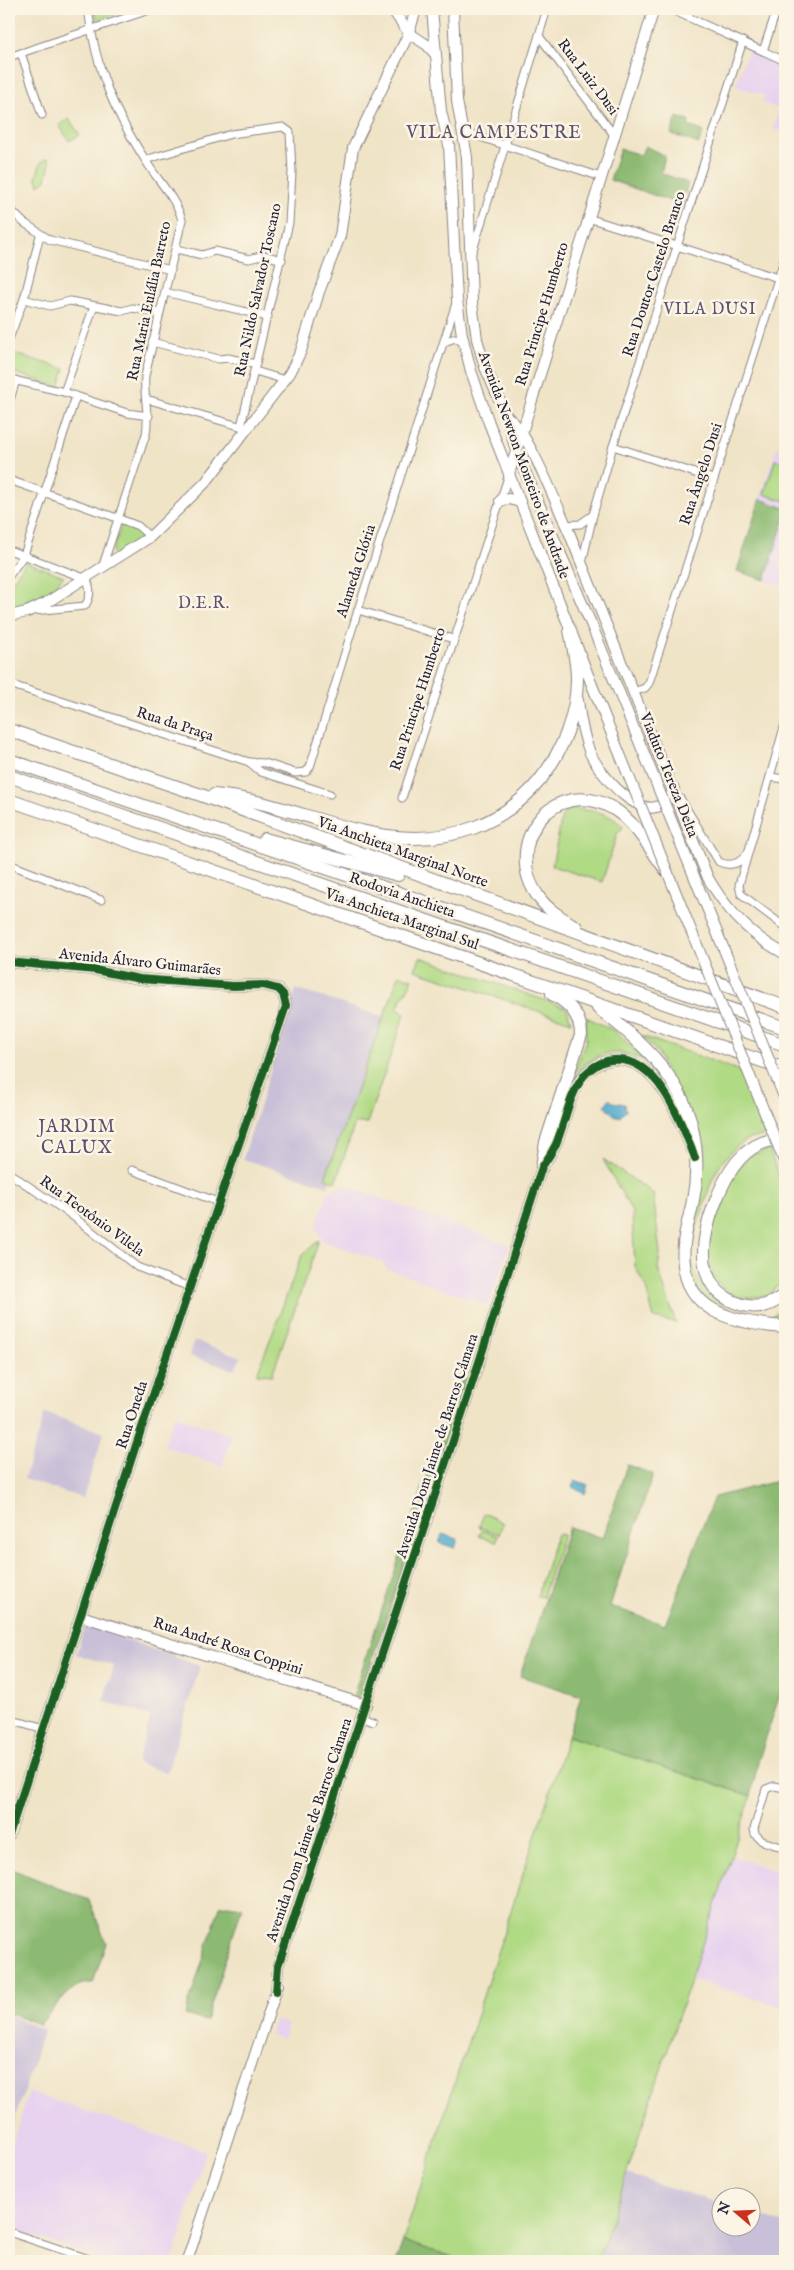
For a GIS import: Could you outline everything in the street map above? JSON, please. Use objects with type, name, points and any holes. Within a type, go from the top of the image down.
[{"type":"highway","points":[[198,794],[238,797],[345,827],[388,836],[424,839],[458,833],[498,816],[514,806],[537,784],[552,765],[563,743],[571,720],[577,687],[576,664],[570,630]]},
{"type":"highway","name":"Via Anchieta Marginal Norte","points":[[9,730],[198,794],[785,1007]]},
{"type":"highway","name":"Rodovia Anchieta","points":[[9,760],[364,880],[785,1028]]},
{"type":"highway","name":"Rodovia Anchieta","points":[[9,776],[785,1045]]},
{"type":"highway","points":[[119,798],[180,811],[266,839],[475,896]]},
{"type":"highway","name":"Via Anchieta Marginal Sul","points":[[9,800],[785,1069]]},
{"type":"highway","points":[[592,938],[553,911],[540,899],[527,872],[525,858],[527,843],[532,830],[548,811],[561,803],[577,800],[600,803],[614,810],[628,822],[668,872]]},
{"type":"highway","points":[[516,976],[568,1004],[578,1019],[582,1032],[546,1142],[542,1168]]},
{"type":"highway","points":[[588,1000],[636,1039],[671,1080],[688,1116],[696,1158],[694,1198],[684,1244],[683,1260],[688,1280],[697,1296],[713,1311],[734,1321],[785,1327]]},
{"type":"highway","points":[[744,1055],[785,1078]]},
{"type":"highway","points":[[783,1297],[761,1307],[745,1305],[731,1300],[714,1285],[702,1256],[712,1210],[731,1167],[745,1152],[758,1144],[767,1141],[785,1140]]},
{"type":"highway","points":[[760,1325],[765,1316],[783,1297]]},
{"type":"street","name":"Rua Maria Eulália Barreto","points":[[88,9],[104,84],[111,101],[145,160],[180,214],[182,226],[145,376],[144,388],[148,416],[146,434],[101,570]]},
{"type":"street","points":[[9,57],[152,9]]},
{"type":"street","points":[[392,9],[409,32],[436,54]]},
{"type":"street","points":[[27,612],[87,579],[150,537],[206,482],[245,427],[286,380],[301,351],[319,292],[340,236],[348,171],[355,142],[409,32],[416,9]]},
{"type":"street","name":"Avenida Newton Monteiro de Andrade","points":[[432,9],[441,111],[449,145],[457,300],[463,342],[471,371],[509,474],[570,630]]},
{"type":"street","name":"Avenida Newton Monteiro de Andrade","points":[[453,9],[456,101],[467,157],[473,316],[485,367],[507,417],[516,451],[522,464]]},
{"type":"street","points":[[470,263],[547,9]]},
{"type":"street","name":"Rua Principe Humberto","points":[[402,798],[509,474],[654,9]]},
{"type":"street","points":[[670,9],[785,61]]},
{"type":"street","points":[[764,51],[776,9]]},
{"type":"street","name":"Rua Luiz Dusi","points":[[539,36],[614,135]]},
{"type":"street","name":"Rua Doutor Castelo Branco","points":[[582,563],[593,515],[614,446],[743,42]]},
{"type":"street","points":[[21,53],[42,114]]},
{"type":"street","name":"Rua Nildo Salvador Toscano","points":[[145,160],[231,134],[283,127],[288,129],[292,172],[291,205],[282,260],[256,368],[245,427]]},
{"type":"street","points":[[462,131],[601,177]]},
{"type":"street","points":[[9,208],[40,235],[60,244],[171,270]]},
{"type":"street","points":[[588,218],[778,278]]},
{"type":"street","points":[[9,339],[24,299],[40,235]]},
{"type":"street","points":[[176,249],[202,255],[216,251],[249,259],[264,256],[282,260]]},
{"type":"street","name":"Rua Ângelo Dusi","points":[[633,692],[644,688],[649,683],[713,479],[785,260]]},
{"type":"street","points":[[165,292],[268,317]]},
{"type":"street","points":[[24,299],[50,306],[70,301],[122,312],[134,308],[159,313]]},
{"type":"street","name":"Alameda Glória","points":[[249,762],[265,763],[295,773],[309,770],[457,300]]},
{"type":"street","points":[[64,392],[94,306]]},
{"type":"street","points":[[444,342],[455,338],[463,342]]},
{"type":"street","points":[[152,342],[219,359],[228,358],[286,380]]},
{"type":"street","points":[[9,403],[12,380],[64,392],[127,413],[148,416]]},
{"type":"street","points":[[9,576],[24,555],[43,491],[76,396]]},
{"type":"street","points":[[146,399],[245,427]]},
{"type":"street","name":"Avenida Newton Monteiro de Andrade","points":[[507,417],[513,420],[521,432],[545,478],[566,526],[674,789],[704,869],[723,903],[752,933],[785,954]]},
{"type":"street","points":[[614,446],[713,479]]},
{"type":"street","name":"Viaduto Tereza Delta","points":[[522,464],[592,626],[785,1099]]},
{"type":"street","points":[[9,480],[138,526],[150,537]]},
{"type":"street","points":[[500,501],[509,499],[520,502]]},
{"type":"street","points":[[566,526],[580,524],[593,515]]},
{"type":"street","points":[[9,550],[87,579],[90,587],[90,598],[85,606],[27,612],[9,616]]},
{"type":"street","points":[[358,610],[453,639]]},
{"type":"street","points":[[570,630],[785,1163]]},
{"type":"street","name":"Rua da Praça","points":[[9,684],[249,762],[261,772],[330,794]]},
{"type":"street","points":[[577,687],[579,712],[586,740],[598,767],[611,784],[627,799],[648,807],[657,806],[667,800],[674,789],[719,862],[726,865],[734,864],[743,859],[748,852]]},
{"type":"street","points":[[785,724],[739,885],[740,891],[785,928]]},
{"type":"street","points":[[770,777],[785,779]]},
{"type":"street","points":[[9,864],[101,900]]},
{"type":"street","name":"Avenida Álvaro Guimarães","points":[[9,962],[95,970],[140,979],[233,986],[272,986],[283,994],[286,1006]]},
{"type":"street","name":"Rua Oneda","points":[[9,1835],[218,1202],[286,1006]]},
{"type":"street","name":"Avenida Dom Jaime de Barros Câmara","points":[[276,1992],[278,1966],[348,1774],[362,1717],[542,1168],[556,1145],[574,1091],[582,1077],[602,1062],[620,1059],[638,1064],[655,1079],[679,1119],[696,1158]]},
{"type":"street","points":[[132,1170],[218,1202]]},
{"type":"street","name":"Rua Teotônio Vilela","points":[[9,1173],[70,1214],[137,1267],[190,1287]]},
{"type":"street","name":"Rua André Rosa Coppini","points":[[81,1616],[366,1705]]},
{"type":"street","points":[[362,1717],[373,1721]]},
{"type":"street","points":[[9,1719],[44,1729]]},
{"type":"street","points":[[785,1788],[774,1786],[766,1789],[754,1824],[757,1837],[762,1841],[785,1848]]},
{"type":"street","name":"Avenida Dom Jaime de Barros Câmara","points":[[187,2261],[295,1933],[294,1919]]},
{"type":"street","points":[[9,2232],[95,2261]]},
{"type":"shaded area","points":[[753,49],[785,64],[785,133],[773,129],[779,109],[762,103],[764,95],[735,86],[747,54],[749,50]]},
{"type":"shaded area","points":[[777,447],[785,450],[785,507],[760,499]]},
{"type":"shaded area","points":[[785,518],[785,587],[765,580]]},
{"type":"shaded area","points":[[296,989],[386,1018],[328,1186],[243,1159]]},
{"type":"shaded area","points":[[344,1185],[509,1245],[488,1305],[387,1269],[381,1261],[323,1241],[316,1227],[328,1192]]},
{"type":"shaded area","points":[[194,1341],[241,1357],[235,1370],[190,1356]]},
{"type":"shaded area","points":[[45,1413],[104,1433],[83,1498],[24,1479]]},
{"type":"shaded area","points":[[174,1415],[232,1436],[222,1466],[164,1446]]},
{"type":"shaded area","points":[[91,1627],[200,1666],[167,1773],[137,1763],[151,1716],[103,1701],[114,1666],[76,1654],[84,1629]]},
{"type":"shaded area","points":[[731,1856],[785,1874],[785,2008],[691,1979]]},
{"type":"shaded area","points":[[9,2016],[44,2029],[9,2138]]},
{"type":"shaded area","points":[[275,2020],[288,2024],[283,2039],[270,2035]]},
{"type":"shaded area","points":[[29,2092],[206,2151],[173,2261],[109,2261],[9,2228],[9,2154]]},
{"type":"shaded area","points":[[627,2174],[712,2201],[712,2238],[762,2238],[762,2216],[785,2224],[785,2261],[598,2261]]},
{"type":"green space","points":[[95,9],[134,9],[96,20]]},
{"type":"green space","points":[[677,117],[689,121],[688,126],[703,131],[699,144],[671,134]]},
{"type":"green space","points":[[69,119],[80,135],[69,141],[59,125]]},
{"type":"green space","points":[[645,146],[665,156],[661,173],[688,183],[682,205],[610,180],[620,149],[641,155]]},
{"type":"green space","points":[[48,158],[50,163],[46,180],[39,185],[36,177],[41,162]]},
{"type":"green space","points":[[9,352],[65,369],[59,387],[9,371]]},
{"type":"green space","points":[[775,460],[785,463],[785,501],[764,494]]},
{"type":"green space","points":[[760,499],[785,508],[785,517],[765,580],[737,571]]},
{"type":"green space","points":[[122,524],[133,527],[145,535],[116,556],[112,552]]},
{"type":"green space","points":[[26,562],[64,576],[39,597],[9,609],[10,584]]},
{"type":"green space","points":[[570,809],[599,812],[612,818],[623,827],[617,834],[602,882],[552,866],[562,816]]},
{"type":"green space","points":[[420,957],[567,1008],[571,1022],[415,970]]},
{"type":"green space","points":[[399,975],[413,979],[397,1008],[405,1014],[367,1123],[355,1123],[336,1182],[325,1178]]},
{"type":"green space","points":[[586,1017],[615,1031],[646,1061],[625,1054],[607,1054],[591,1060],[574,1074],[586,1040]]},
{"type":"green space","points":[[642,1036],[743,1072],[766,1135],[741,1143],[725,1158],[711,1183],[696,1229],[691,1254],[695,1273],[706,1290],[721,1304],[730,1309],[741,1313],[758,1314],[754,1320],[742,1318],[720,1309],[703,1294],[691,1274],[687,1262],[701,1164],[658,1053]]},
{"type":"green space","points":[[769,1149],[785,1193],[785,1280],[768,1295],[749,1298],[739,1297],[728,1293],[712,1276],[706,1252],[726,1182],[749,1156]]},
{"type":"green space","points":[[603,1159],[653,1193],[660,1253],[658,1269],[676,1323],[654,1318],[646,1288],[635,1266],[632,1212]]},
{"type":"green space","points":[[319,1240],[272,1375],[257,1374],[302,1255]]},
{"type":"green space","points":[[785,1306],[785,1321],[771,1322],[769,1318]]},
{"type":"green space","points":[[460,1376],[466,1379],[359,1699],[353,1696]]},
{"type":"green space","points":[[627,1465],[653,1474],[610,1606],[665,1625],[714,1497],[785,1479],[785,1679],[758,1762],[751,1796],[568,1736],[581,1696],[520,1676],[569,1527],[603,1538]]},
{"type":"green space","points":[[484,1513],[503,1523],[499,1534],[479,1527]]},
{"type":"green space","points":[[482,1530],[498,1536],[496,1542],[479,1536]]},
{"type":"green space","points":[[557,1534],[563,1535],[543,1597],[537,1596]]},
{"type":"green space","points":[[568,1736],[751,1796],[598,2261],[464,2261],[403,2241]]},
{"type":"green space","points":[[9,1868],[89,1900],[106,1943],[93,1983],[77,1986],[70,1991],[40,2024],[9,2014]]},
{"type":"green space","points":[[220,1906],[242,1907],[206,2021],[185,2015]]},
{"type":"green space","points":[[403,2241],[464,2261],[396,2261]]},
{"type":"water","points":[[609,1099],[613,1102],[625,1104],[624,1108],[627,1110],[620,1117],[614,1115],[605,1106]]},
{"type":"water","points":[[575,1480],[588,1485],[585,1494],[572,1487]]},
{"type":"water","points":[[442,1534],[458,1539],[455,1548],[439,1543]]},
{"type":"cycle path","points":[[9,962],[95,970],[140,979],[233,986],[263,985],[278,989],[283,994],[286,1006],[137,1442],[9,1835]]},
{"type":"cycle path","points":[[276,1992],[278,1966],[468,1396],[542,1167],[556,1144],[573,1095],[584,1076],[598,1064],[612,1060],[628,1061],[643,1068],[655,1079],[666,1094],[675,1110],[695,1158]]},
{"type":"district","name":"VILA CAMPESTRE","points":[[494,133]]},
{"type":"district","name":"VILA DUSI","points":[[710,310]]},
{"type":"district","name":"D.E.R.","points":[[204,604]]},
{"type":"district","name":"JARDIM CALUX","points":[[77,1137]]}]
